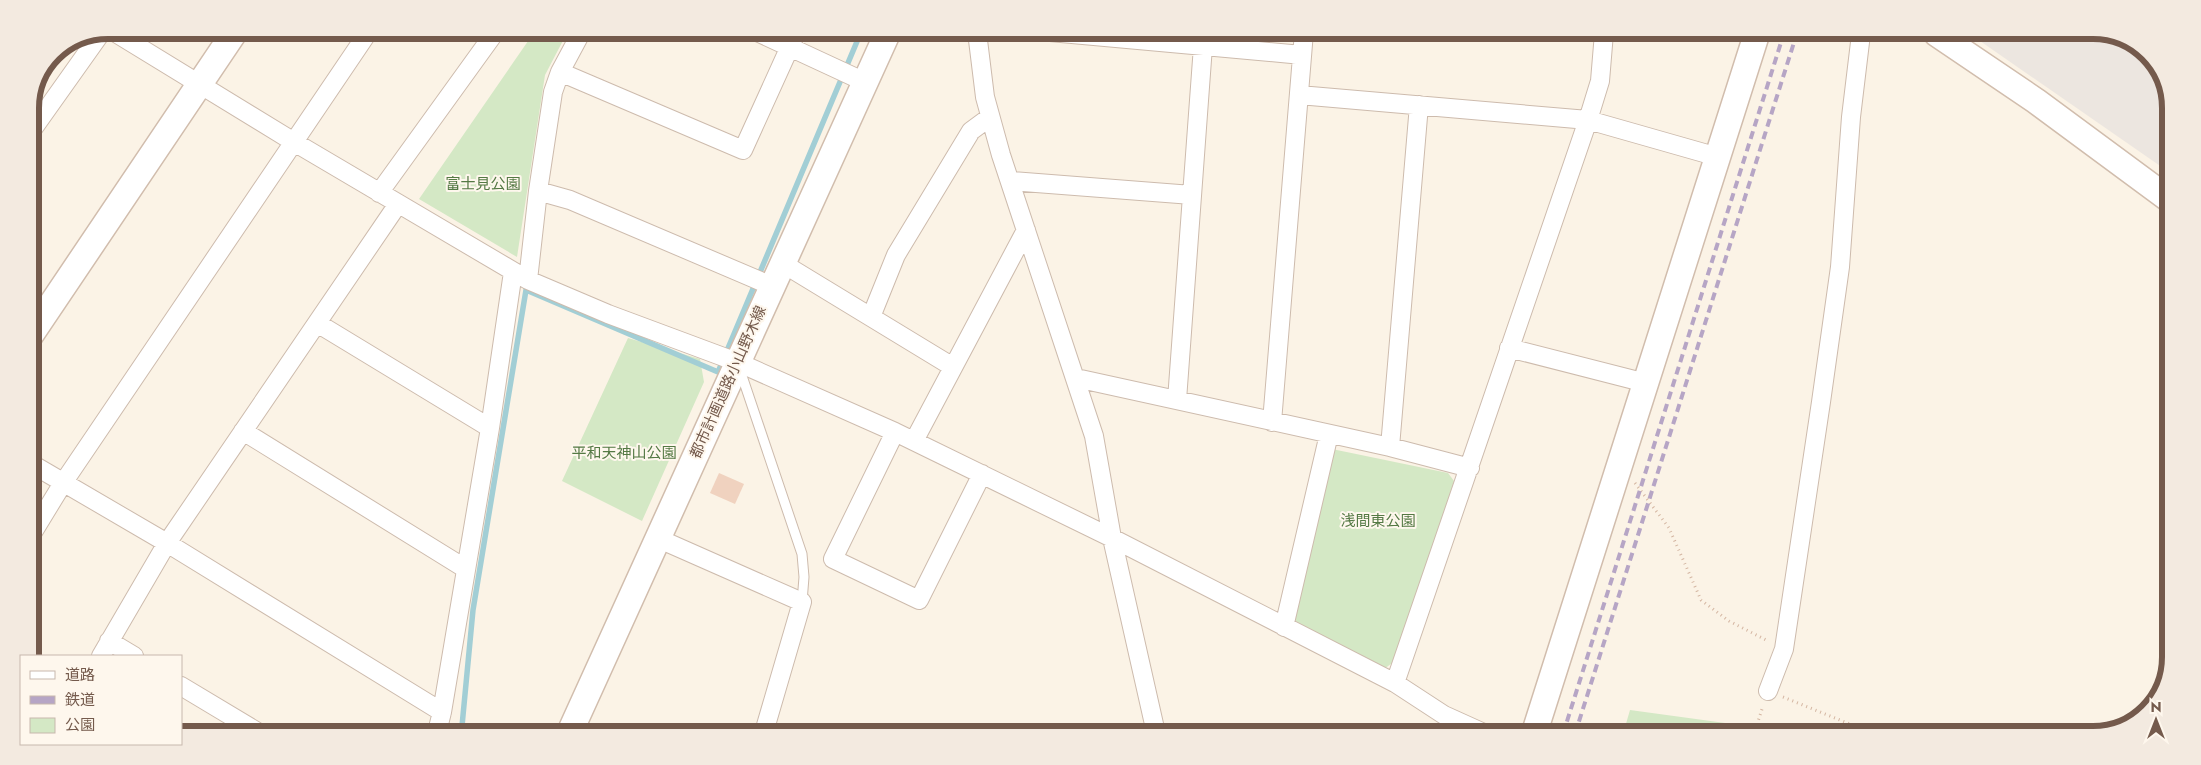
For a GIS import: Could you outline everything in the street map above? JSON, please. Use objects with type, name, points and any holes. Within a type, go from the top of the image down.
[{"type":"street","points":[[126,39],[294,142],[520,276],[608,314],[737,362],[914,441],[1112,538],[1284,626],[1395,684],[1444,715],[1468,726]]},
{"type":"street","points":[[39,323],[230,39]]},
{"type":"street","points":[[39,522],[63,483],[363,39]]},
{"type":"street","points":[[380,193],[490,39]]},
{"type":"street","points":[[438,726],[490,428],[538,190],[553,92],[560,72],[578,39]]},
{"type":"street","points":[[771,39],[865,82]]},
{"type":"street","points":[[560,72],[743,150],[793,39]]},
{"type":"street","name":"都市計画道路小山野木線","points":[[573,726],[885,39]]},
{"type":"street","points":[[978,39],[985,97],[990,117],[1094,436],[1112,538],[1154,726]]},
{"type":"street","points":[[1126,39],[1302,55]]},
{"type":"street","points":[[1272,422],[1303,39]]},
{"type":"street","points":[[1395,684],[1588,120],[1600,81],[1604,39]]},
{"type":"street","points":[[1537,726],[1755,39]]},
{"type":"street","points":[[1768,692],[1784,649],[1840,267],[1860,39]]},
{"type":"street","points":[[1944,39],[2036,101],[2162,194]]},
{"type":"street","points":[[39,120],[96,40]]},
{"type":"street","points":[[1178,400],[1203,46]]},
{"type":"street","points":[[1299,95],[1588,120],[1718,157]]},
{"type":"street","points":[[1390,447],[1419,105]]},
{"type":"street","points":[[871,317],[896,255],[971,131],[990,117]]},
{"type":"street","points":[[1011,181],[1192,195]]},
{"type":"street","points":[[538,190],[570,200],[772,286]]},
{"type":"street","points":[[130,655],[105,649],[167,543],[398,204]]},
{"type":"street","points":[[914,441],[1026,230]]},
{"type":"street","points":[[782,263],[953,367]]},
{"type":"street","points":[[317,322],[490,428]]},
{"type":"street","points":[[1509,348],[1646,383]]},
{"type":"street","points":[[1076,378],[1390,447],[1470,468]]},
{"type":"street","points":[[243,431],[466,569]]},
{"type":"street","points":[[895,432],[833,559],[919,600],[982,474]]},
{"type":"street","points":[[1284,626],[1330,434]]},
{"type":"street","points":[[39,468],[167,543],[442,712]]},
{"type":"street","points":[[657,538],[802,602],[766,726]]},
{"type":"street","points":[[182,687],[248,726]]},
{"type":"lane","points":[[737,362],[798,536],[804,577],[802,602]]},
{"type":"path","points":[[1621,465],[1669,528],[1701,600],[1729,621],[1784,649]]},
{"type":"path","points":[[1757,726],[1768,692],[1856,726]]},
{"type":"shaded area","points":[[1977,39],[2102,39],[2116,42],[2128,48],[2148,66],[2160,90],[2162,103],[2162,167]]},
{"type":"green space","name":"富士見公園","points":[[529,39],[564,39],[545,75],[517,257],[419,199]]},
{"type":"green space","name":"平和天神山公園","points":[[628,338],[700,359],[704,382],[642,521],[562,481]]},
{"type":"green space","name":"浅間東公園","points":[[1332,449],[1448,473],[1454,481],[1395,661],[1384,669],[1295,621]]},
{"type":"green space","points":[[1630,710],[1747,726],[1625,726]]},
{"type":"building","points":[[719,473],[744,484],[735,504],[710,493]]},
{"type":"waterway","points":[[462,726],[473,610],[526,290],[718,372],[858,39]]},
{"type":"railway","points":[[1566,726],[1782,39]]},
{"type":"railway","points":[[1578,726],[1795,39]]}]
